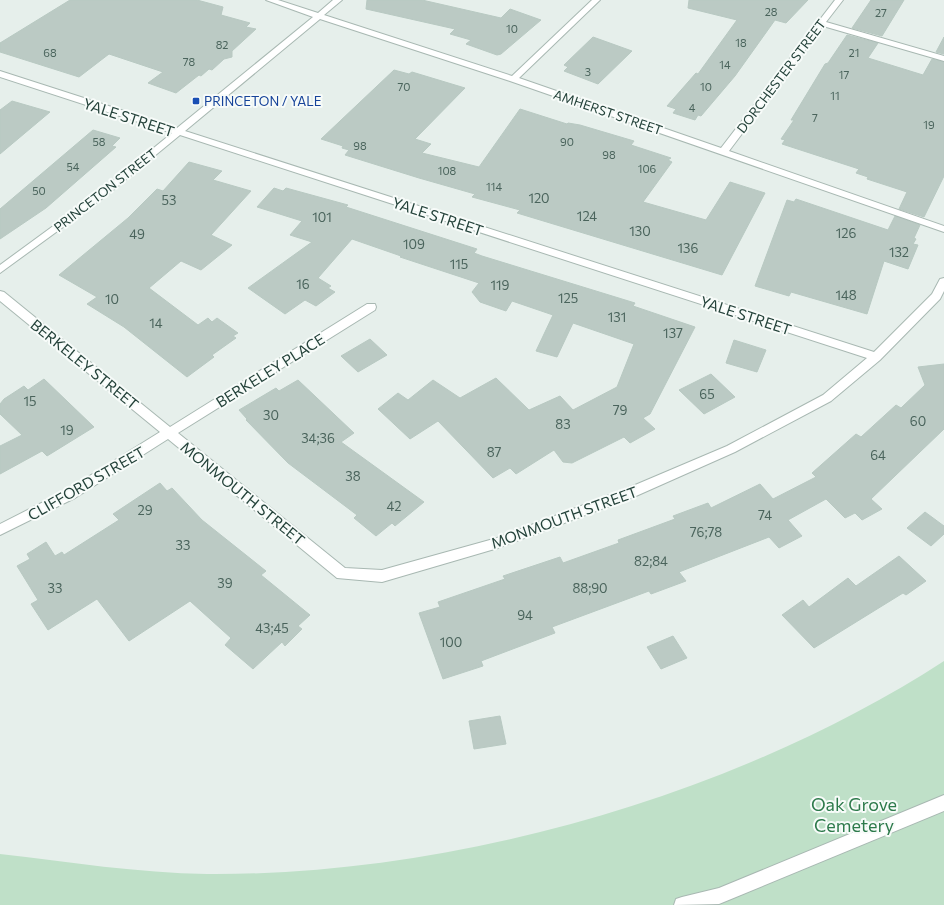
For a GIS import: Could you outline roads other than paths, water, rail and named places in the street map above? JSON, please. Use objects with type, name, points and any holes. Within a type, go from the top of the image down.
[{"type":"street","name":"AMHERST STREET","points":[[270,0],[513,79],[944,229]]},
{"type":"street","name":"PRINCETON STREET","points":[[0,270],[104,193],[176,132],[338,0]]},
{"type":"street","points":[[513,79],[596,0]]},
{"type":"street","name":"DORCHESTER STREET","points":[[723,152],[839,0]]},
{"type":"street","points":[[821,23],[944,59]]},
{"type":"street","name":"YALE STREET","points":[[0,74],[876,357]]},
{"type":"street","points":[[0,85],[10,77]]},
{"type":"street","name":"MONMOUTH STREET","points":[[170,433],[342,574],[382,576],[498,542],[632,492],[731,449],[827,398],[876,357],[936,296],[944,282]]},
{"type":"street","name":"BERKELEY STREET","points":[[0,295],[170,433]]},
{"type":"street","name":"BERKELEY PLACE","points":[[170,433],[371,307]]},
{"type":"street","name":"CLIFFORD STREET","points":[[0,530],[71,494],[170,433]]},
{"type":"street","points":[[682,905],[719,896],[944,803]]},
{"type":"place","name":"PRINCETON / YALE","points":[[196,101]]},
{"type":"park label","name":"Oak Grove Cemetery","points":[[854,814]]}]
